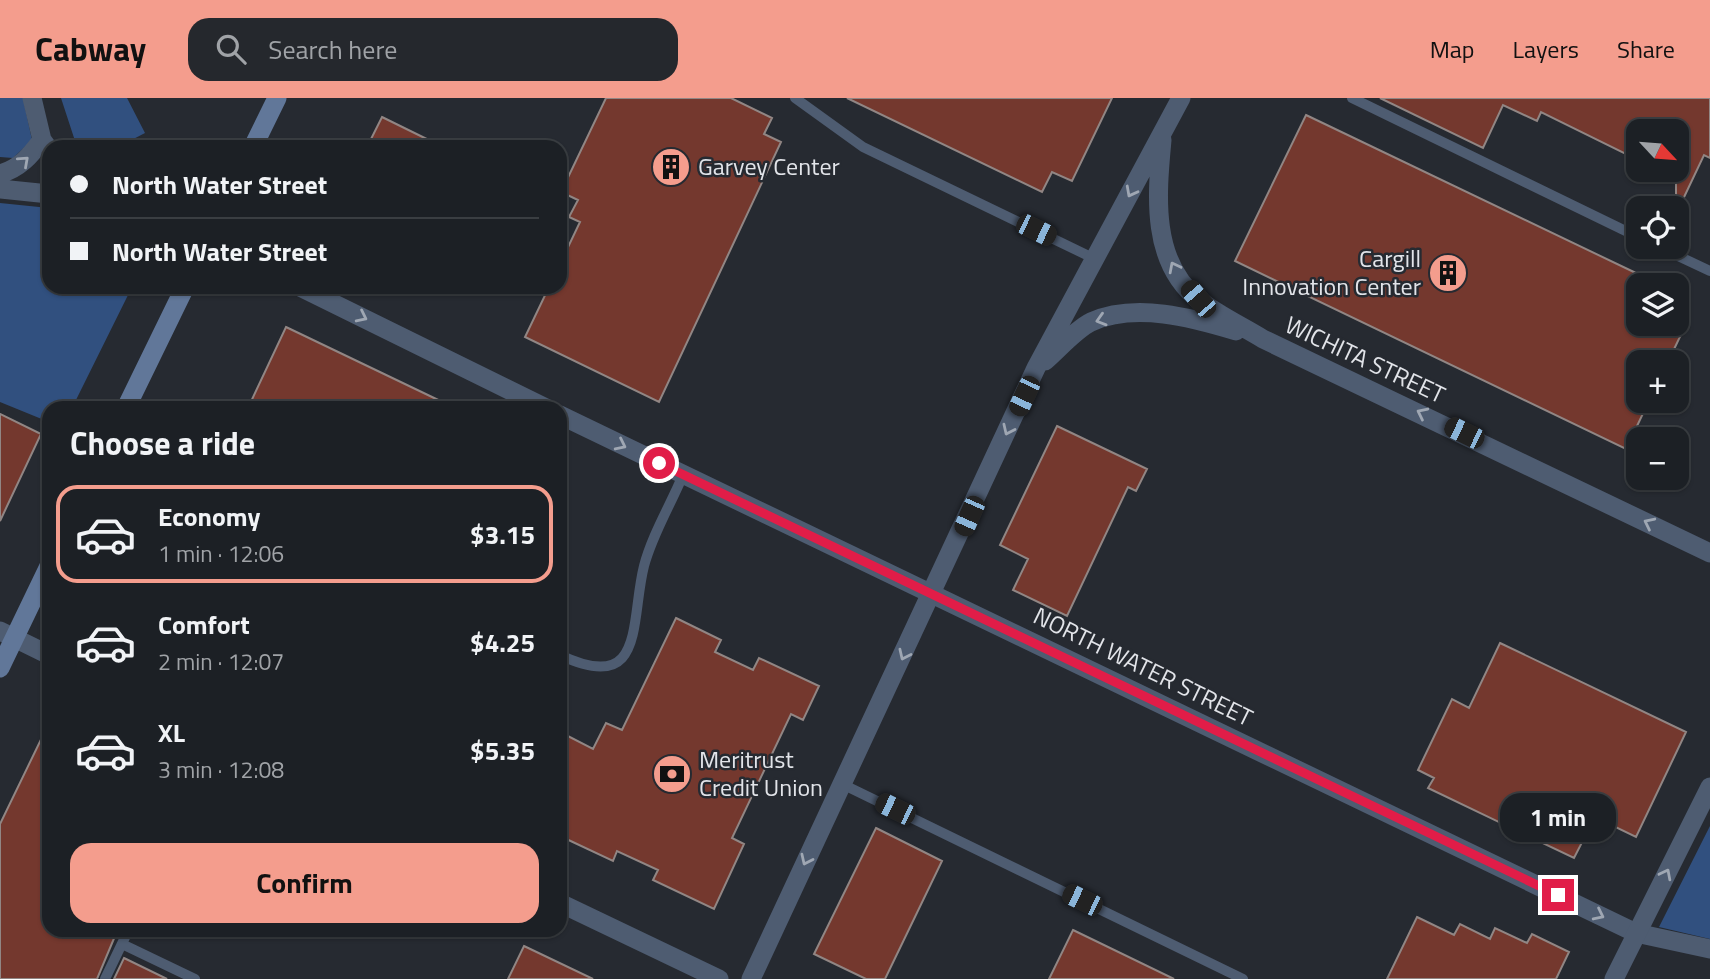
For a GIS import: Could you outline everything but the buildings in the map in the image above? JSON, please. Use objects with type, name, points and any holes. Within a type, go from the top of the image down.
[{"type":"main road","points":[[256,140],[277,98]]},
{"type":"main road","points":[[129,401],[182,294]]},
{"type":"main road","points":[[0,668],[7,634],[42,577]]},
{"type":"street","points":[[32,98],[44,140]]},
{"type":"street","points":[[751,979],[1037,368],[1181,98]]},
{"type":"street","points":[[1163,132],[1159,215],[1174,272],[1198,299],[1263,339]]},
{"type":"street","points":[[0,174],[13,170],[42,147]]},
{"type":"street","points":[[0,188],[42,193]]},
{"type":"street","points":[[314,294],[532,401]]},
{"type":"street","points":[[1037,368],[1090,323],[1116,315],[1153,314],[1192,318],[1263,339]]},
{"type":"street","name":"WICHITA STREET","points":[[1263,339],[1710,553]]},
{"type":"street","name":"NORTH WATER STREET","points":[[567,418],[1636,933],[1710,948]]},
{"type":"street","points":[[7,634],[42,652]]},
{"type":"street","points":[[1614,979],[1710,787]]},
{"type":"street","points":[[567,906],[719,979]]},
{"type":"lane","points":[[795,98],[863,147],[1095,259]]},
{"type":"lane","points":[[1352,98],[1626,231]]},
{"type":"lane","points":[[1684,259],[1710,271]]},
{"type":"lane","points":[[567,658],[584,666],[601,669],[621,659],[633,638],[645,565],[683,475]]},
{"type":"lane","points":[[842,783],[1243,979]]},
{"type":"lane","points":[[105,979],[125,937]]},
{"type":"lane","points":[[122,944],[195,979]]},
{"type":"shaded area","points":[[0,98],[23,98],[32,140],[13,158],[0,157]]},
{"type":"shaded area","points":[[61,98],[127,98],[145,133],[132,140],[75,140]]},
{"type":"shaded area","points":[[0,203],[42,207],[42,294],[129,294],[75,401],[42,401],[42,419],[0,402]]},
{"type":"shaded area","points":[[1710,826],[1710,939],[1659,927]]},
{"type":"place","name":"Garvey Center","points":[[671,167]]},
{"type":"place","name":"Cargill Innovation Center","points":[[1448,273]]},
{"type":"place","name":"Meritrust Credit Union","points":[[672,774]]},
{"type":"route","points":[[659,463],[1558,895]]}]
